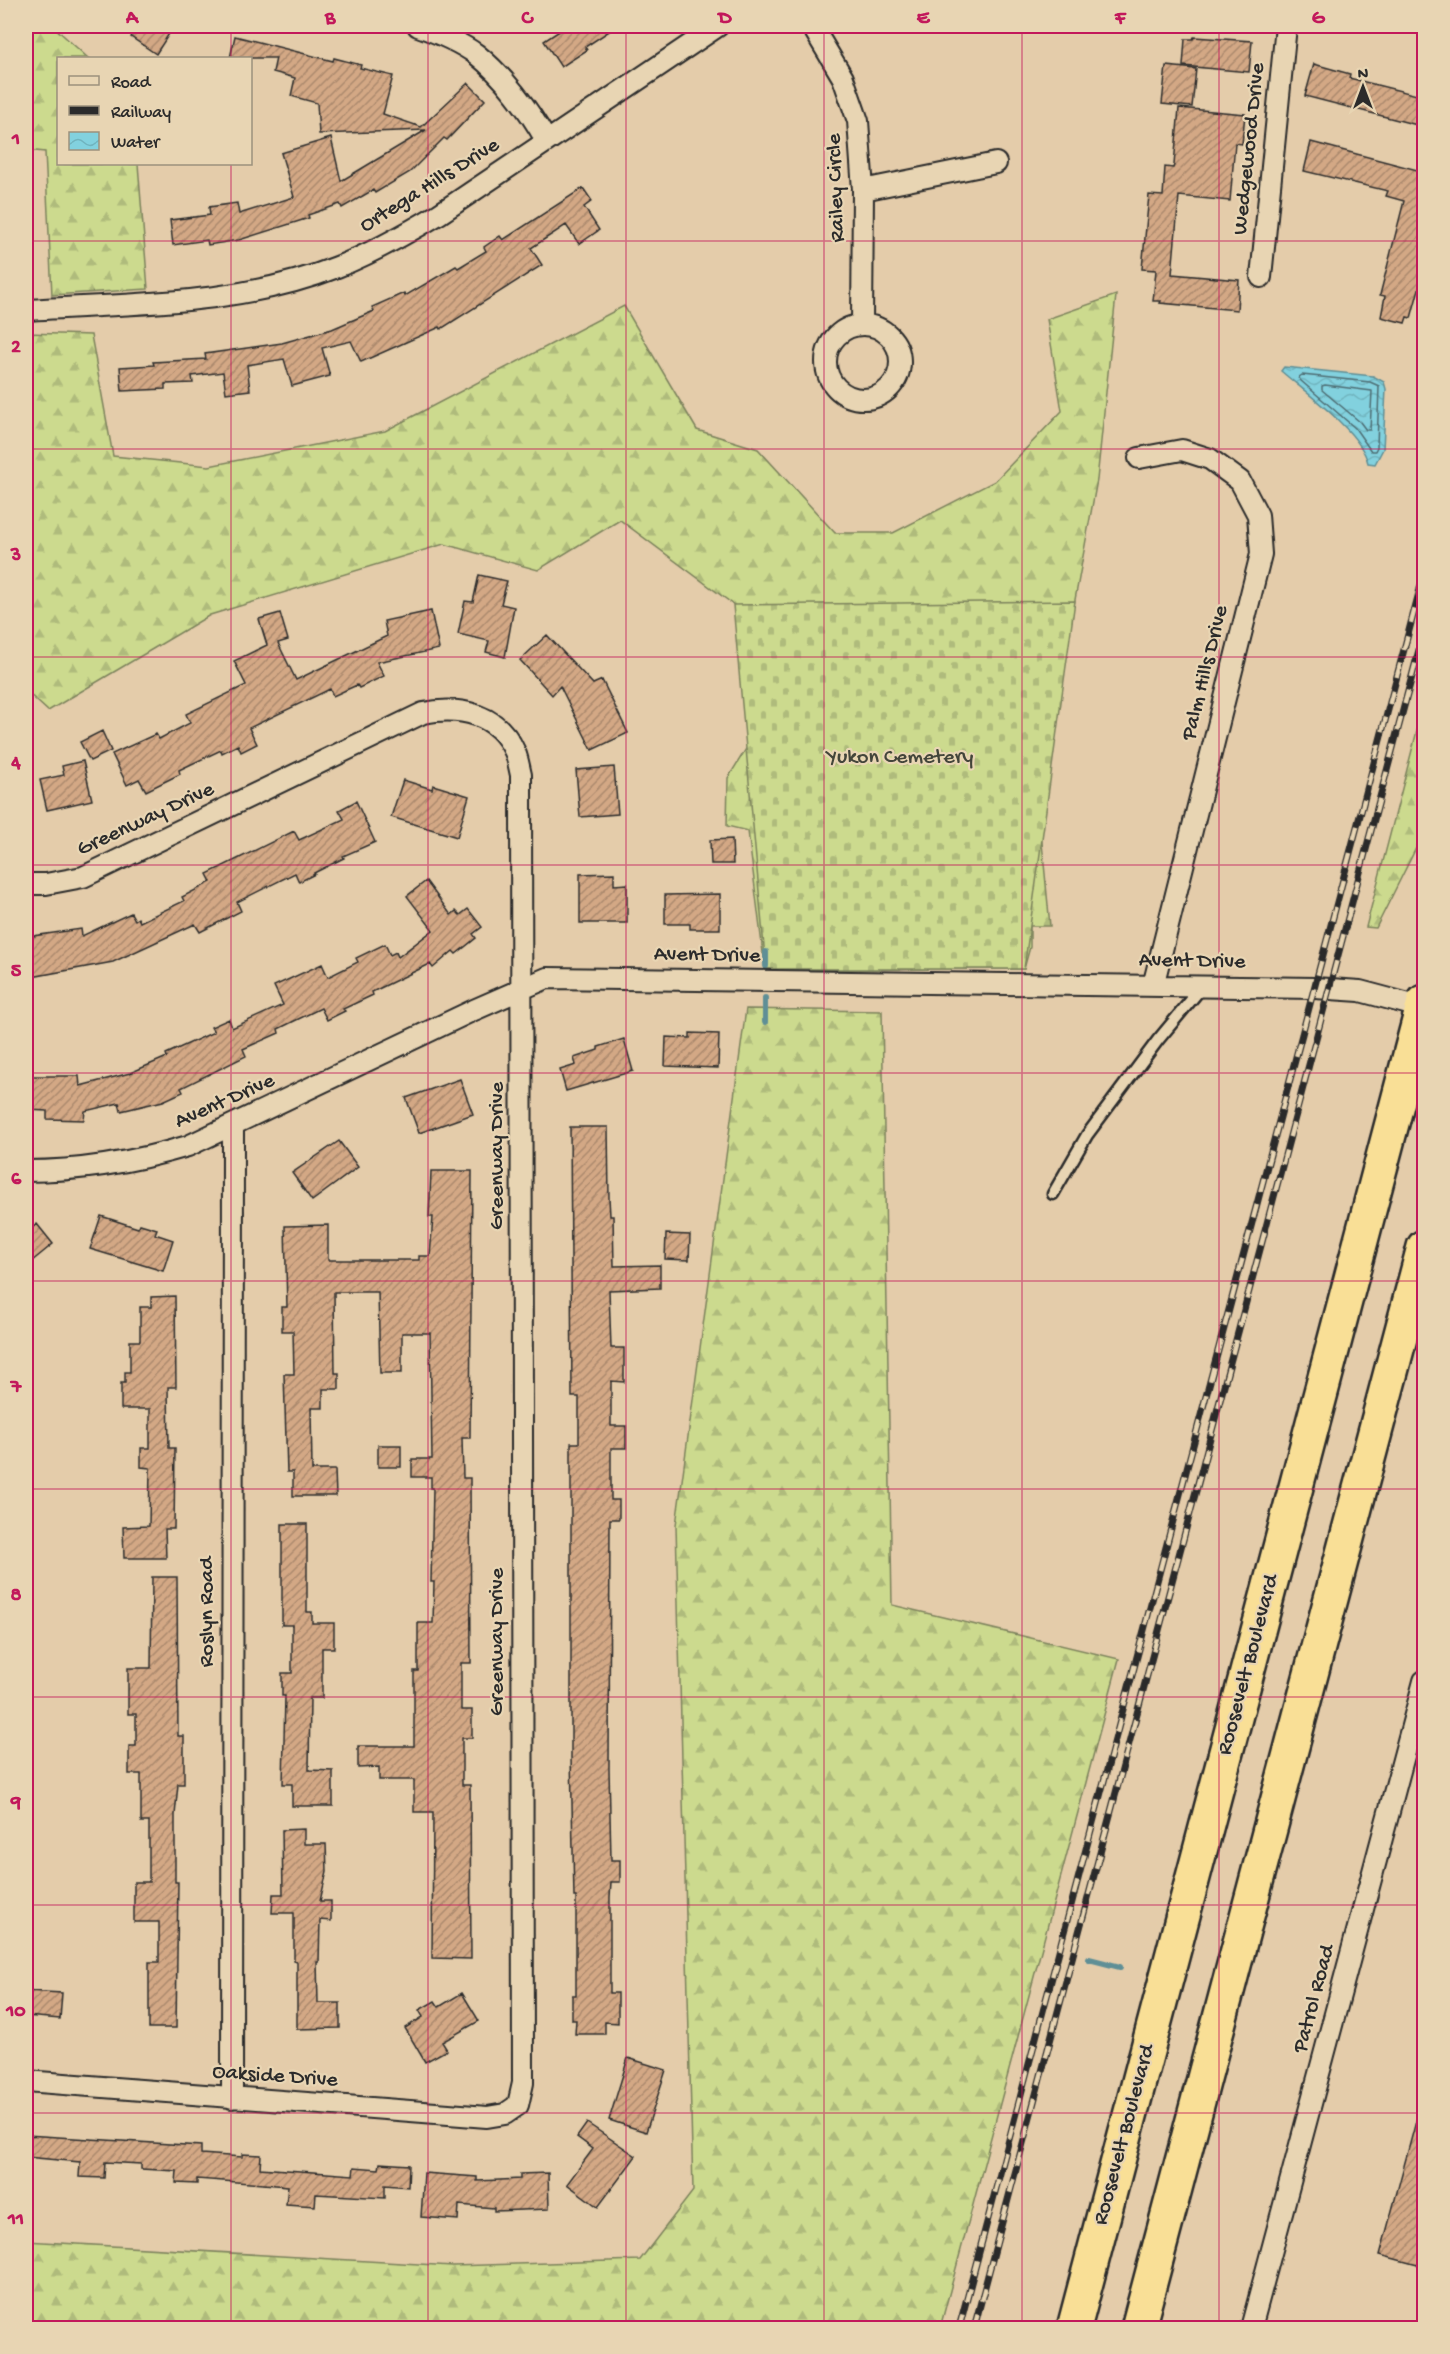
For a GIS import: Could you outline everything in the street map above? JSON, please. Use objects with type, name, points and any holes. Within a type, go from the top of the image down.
[{"type":"highway","name":"Roosevelt Boulevard","points":[[1074,2328],[1424,1006]]},
{"type":"highway","points":[[1138,2328],[1425,1248]]},
{"type":"street","points":[[418,26],[447,37],[477,55],[532,114],[546,140]]},
{"type":"street","name":"Ortega Hills Drive","points":[[26,310],[216,298],[283,284],[336,267],[393,242],[439,214],[718,26]]},
{"type":"street","name":"Railey Circle","points":[[812,26],[843,78],[858,121],[864,190],[862,324]]},
{"type":"street","name":"Wedgewood Drive","points":[[1262,277],[1286,26]]},
{"type":"street","points":[[864,190],[996,163]]},
{"type":"street","name":"Palm Hills Drive","points":[[1139,458],[1182,450],[1210,459],[1240,481],[1258,515],[1261,554],[1153,986]]},
{"type":"street","name":"Greenway Drive","points":[[26,884],[46,884],[83,877],[423,713],[443,709],[466,711],[487,719],[505,736],[514,752],[521,775],[522,989],[523,2083],[518,2105]]},
{"type":"street","name":"Avent Drive","points":[[26,1172],[106,1166],[147,1158],[188,1146],[547,978],[1315,987],[1360,991],[1424,1006]]},
{"type":"street","name":"Roslyn Road","points":[[232,2098],[233,1126]]},
{"type":"street","name":"Patrol Road","points":[[1251,2328],[1425,1681]]},
{"type":"street","name":"Oakside Drive","points":[[26,2081],[487,2117],[505,2114],[518,2105]]},
{"type":"lane","points":[[1053,1194],[1087,1135],[1158,1040],[1202,987]]},
{"type":"green space","points":[[26,26],[53,26],[87,57],[57,57],[57,165],[138,165],[148,289],[52,295],[45,152],[26,150]]},
{"type":"green space","points":[[1116,295],[1097,480],[1038,801],[1050,926],[1030,926],[1030,947],[1024,969],[765,969],[748,831],[727,826],[728,778],[754,736],[734,605],[620,520],[538,570],[444,544],[210,615],[48,711],[26,691],[26,333],[91,335],[113,456],[209,466],[385,431],[624,306],[697,430],[758,449],[835,533],[893,533],[995,481],[1062,411],[1047,319]]},
{"type":"green space","name":"Yukon Cemetery","points":[[1075,601],[1024,969],[766,969],[733,605]]},
{"type":"green space","points":[[1424,704],[1424,832],[1376,928],[1366,927]]},
{"type":"green space","points":[[746,1009],[882,1011],[892,1605],[1119,1659],[940,2328],[26,2328],[26,2241],[453,2266],[640,2260],[693,2191],[676,1525]]},
{"type":"water","points":[[1284,367],[1373,376],[1384,382],[1386,389],[1383,449],[1375,464],[1368,463],[1355,438],[1344,426],[1281,371]]},
{"type":"building","points":[[139,26],[174,26],[156,54],[131,37]]},
{"type":"building","points":[[567,26],[617,26],[585,47],[587,50],[561,67],[544,41]]},
{"type":"building","points":[[235,36],[333,61],[334,58],[361,65],[360,68],[393,76],[383,114],[421,127],[468,83],[485,100],[447,140],[444,138],[410,172],[375,193],[373,190],[342,208],[340,204],[308,215],[309,218],[239,240],[208,245],[207,240],[173,245],[170,220],[210,215],[209,207],[237,203],[239,214],[294,197],[281,153],[331,138],[341,181],[426,130],[319,134],[317,103],[291,96],[295,78],[273,72],[276,58],[230,57]]},
{"type":"building","points":[[1194,37],[1252,41],[1249,72],[1183,66],[1185,39]]},
{"type":"building","points":[[1314,64],[1350,74],[1349,78],[1425,97],[1425,127],[1305,96]]},
{"type":"building","points":[[1166,66],[1196,69],[1192,107],[1162,104]]},
{"type":"building","points":[[1179,108],[1245,114],[1242,144],[1235,143],[1230,201],[1179,196],[1172,274],[1239,280],[1237,310],[1153,301],[1156,270],[1142,269],[1149,195],[1163,196],[1165,167],[1173,168]]},
{"type":"building","points":[[1311,142],[1425,172],[1425,267],[1411,318],[1407,317],[1405,323],[1381,317],[1385,296],[1380,295],[1404,201],[1386,196],[1388,191],[1304,171]]},
{"type":"building","points":[[583,188],[592,201],[584,207],[599,230],[579,244],[566,225],[531,248],[542,265],[441,329],[440,327],[361,362],[351,341],[322,348],[330,376],[292,386],[284,359],[247,365],[250,390],[226,393],[223,372],[192,376],[193,383],[165,384],[165,389],[122,391],[120,367],[154,365],[153,362],[206,359],[205,354],[282,343],[332,329],[374,311],[372,307],[404,293],[405,296],[456,266],[458,268],[486,251],[484,247],[500,236],[503,240]]},
{"type":"building","points":[[479,575],[507,581],[501,604],[514,607],[505,657],[486,652],[489,641],[458,634],[465,601],[473,602]]},
{"type":"building","points":[[431,611],[439,649],[377,662],[384,676],[359,688],[357,685],[333,696],[330,689],[249,728],[257,744],[241,752],[238,745],[222,753],[221,750],[179,770],[180,774],[146,791],[139,779],[127,785],[112,754],[156,734],[159,739],[190,723],[186,714],[246,685],[234,661],[267,645],[259,619],[280,613],[288,640],[278,643],[296,680],[387,636],[384,621]]},
{"type":"building","points":[[547,635],[593,684],[602,680],[628,733],[592,750],[560,686],[552,695],[520,660]]},
{"type":"building","points":[[102,731],[111,751],[90,761],[80,742]]},
{"type":"building","points":[[83,761],[92,800],[47,810],[40,780],[64,775],[62,766]]},
{"type":"building","points":[[614,767],[618,814],[580,817],[576,770]]},
{"type":"building","points":[[403,780],[432,789],[433,785],[469,796],[457,837],[391,817]]},
{"type":"building","points":[[356,801],[375,842],[343,856],[344,858],[299,882],[295,873],[237,902],[241,911],[200,932],[195,924],[113,962],[26,978],[26,937],[81,929],[82,936],[131,913],[135,920],[138,918],[140,922],[184,901],[182,897],[211,882],[207,874],[294,831],[299,840],[344,819],[339,810]]},
{"type":"building","points":[[732,839],[733,864],[711,864],[710,840]]},
{"type":"building","points":[[614,873],[614,885],[627,884],[627,923],[580,923],[580,874]]},
{"type":"building","points":[[426,881],[451,915],[456,911],[460,915],[468,909],[482,927],[473,934],[476,938],[456,954],[453,951],[433,968],[430,964],[372,992],[373,995],[343,1009],[345,1011],[327,1020],[321,1008],[278,1029],[279,1033],[243,1049],[246,1056],[181,1088],[183,1092],[163,1101],[121,1111],[119,1103],[85,1111],[84,1120],[47,1119],[47,1111],[28,1110],[31,1076],[79,1076],[80,1086],[130,1073],[167,1057],[166,1054],[214,1032],[211,1027],[229,1019],[232,1028],[283,1005],[274,986],[322,964],[328,977],[358,962],[356,958],[385,944],[390,955],[396,952],[398,957],[433,930],[407,896]]},
{"type":"building","points":[[720,894],[720,929],[690,929],[690,924],[665,924],[665,895]]},
{"type":"building","points":[[690,1033],[719,1034],[718,1068],[665,1066],[666,1037],[690,1038]]},
{"type":"building","points":[[624,1039],[633,1071],[566,1091],[560,1070],[576,1065],[574,1058]]},
{"type":"building","points":[[460,1079],[473,1114],[419,1133],[406,1098]]},
{"type":"building","points":[[570,1127],[608,1127],[609,1198],[610,1216],[613,1216],[614,1266],[660,1265],[660,1288],[609,1290],[611,1348],[624,1348],[624,1382],[611,1381],[611,1426],[626,1426],[626,1448],[611,1448],[611,1500],[619,1500],[619,1519],[610,1519],[609,1769],[611,1860],[620,1860],[620,1882],[611,1882],[610,1897],[610,1993],[618,1993],[618,2023],[605,2022],[605,2034],[575,2034],[576,2020],[572,2020],[572,1995],[576,1995],[576,1897],[574,1897],[571,1756],[571,1443],[579,1443],[579,1397],[572,1397]]},
{"type":"building","points":[[339,1141],[358,1167],[312,1201],[292,1173]]},
{"type":"building","points":[[431,1171],[472,1171],[470,1438],[462,1438],[463,1478],[470,1478],[471,1663],[461,1663],[461,1710],[472,1710],[472,1738],[462,1738],[462,1785],[470,1785],[471,1959],[432,1958],[433,1812],[414,1812],[414,1780],[379,1780],[379,1767],[358,1768],[358,1746],[414,1746],[414,1671],[418,1671],[418,1623],[433,1623],[434,1582],[431,1582],[433,1488],[431,1488],[431,1477],[412,1477],[412,1459],[432,1459],[430,1333],[402,1333],[402,1373],[380,1373],[378,1292],[334,1292],[335,1373],[339,1373],[339,1389],[323,1389],[323,1408],[311,1408],[312,1470],[335,1470],[336,1496],[293,1496],[293,1472],[287,1472],[284,1374],[294,1374],[293,1331],[282,1331],[282,1307],[287,1307],[285,1226],[328,1225],[328,1260],[419,1260],[419,1256],[430,1256],[433,1217],[429,1217]]},
{"type":"building","points":[[101,1216],[138,1228],[140,1224],[157,1229],[155,1234],[173,1240],[163,1271],[90,1249]]},
{"type":"building","points":[[37,1224],[53,1244],[26,1266],[26,1233]]},
{"type":"building","points":[[666,1234],[690,1235],[689,1260],[665,1259]]},
{"type":"building","points":[[175,1296],[176,1387],[168,1387],[169,1448],[175,1448],[174,1529],[165,1529],[166,1558],[124,1558],[123,1527],[149,1526],[150,1468],[141,1467],[141,1448],[150,1448],[150,1409],[121,1409],[121,1383],[125,1383],[125,1372],[130,1372],[130,1341],[140,1341],[140,1307],[151,1307],[151,1297]]},
{"type":"building","points":[[378,1445],[401,1445],[401,1467],[378,1467]]},
{"type":"building","points":[[282,1524],[307,1524],[307,1612],[312,1612],[312,1623],[334,1623],[334,1648],[322,1648],[322,1698],[310,1698],[309,1770],[333,1771],[333,1806],[292,1806],[292,1784],[283,1784],[285,1696],[282,1696],[282,1673],[292,1673],[292,1625],[282,1625]]},
{"type":"building","points":[[152,1577],[177,1577],[178,1736],[184,1736],[184,1784],[178,1784],[175,1815],[175,1882],[178,1882],[176,2028],[149,2028],[149,1962],[159,1962],[159,1922],[134,1922],[134,1882],[149,1882],[149,1822],[141,1822],[141,1774],[129,1774],[129,1746],[136,1746],[136,1714],[128,1714],[128,1668],[151,1668]]},
{"type":"building","points":[[304,1829],[304,1844],[326,1844],[327,1871],[320,1901],[331,1901],[331,1921],[320,1920],[319,1962],[317,1962],[318,2003],[340,2003],[340,2028],[297,2029],[294,1913],[272,1913],[273,1894],[283,1894],[282,1830]]},
{"type":"building","points":[[26,1991],[62,1993],[60,2019],[26,2016]]},
{"type":"building","points":[[462,1993],[479,2021],[442,2042],[447,2050],[425,2062],[405,2028],[423,2017],[419,2010],[435,2001],[439,2007]]},
{"type":"building","points":[[628,2058],[666,2070],[646,2132],[609,2120]]},
{"type":"building","points":[[1419,2110],[1425,2111],[1425,2267],[1380,2255]]},
{"type":"building","points":[[587,2123],[636,2156],[598,2207],[567,2184],[593,2149],[577,2137]]},
{"type":"building","points":[[26,2135],[201,2146],[201,2154],[242,2157],[242,2154],[261,2155],[260,2168],[353,2175],[354,2167],[379,2169],[380,2163],[409,2165],[408,2187],[385,2185],[385,2198],[316,2194],[315,2206],[286,2204],[288,2186],[197,2179],[197,2184],[176,2183],[177,2171],[141,2169],[141,2164],[105,2162],[104,2178],[79,2177],[80,2162],[26,2157]]},
{"type":"building","points":[[424,2173],[477,2177],[477,2181],[520,2179],[520,2174],[548,2173],[549,2209],[494,2211],[494,2208],[459,2205],[458,2220],[421,2217]]},
{"type":"waterway","points":[[766,952],[766,966]]},
{"type":"waterway","points":[[765,998],[765,1022]]},
{"type":"waterway","points":[[1089,1959],[1120,1967]]},
{"type":"railway","points":[[959,2328],[1424,574]]},
{"type":"railway","points":[[974,2328],[1424,631]]}]
